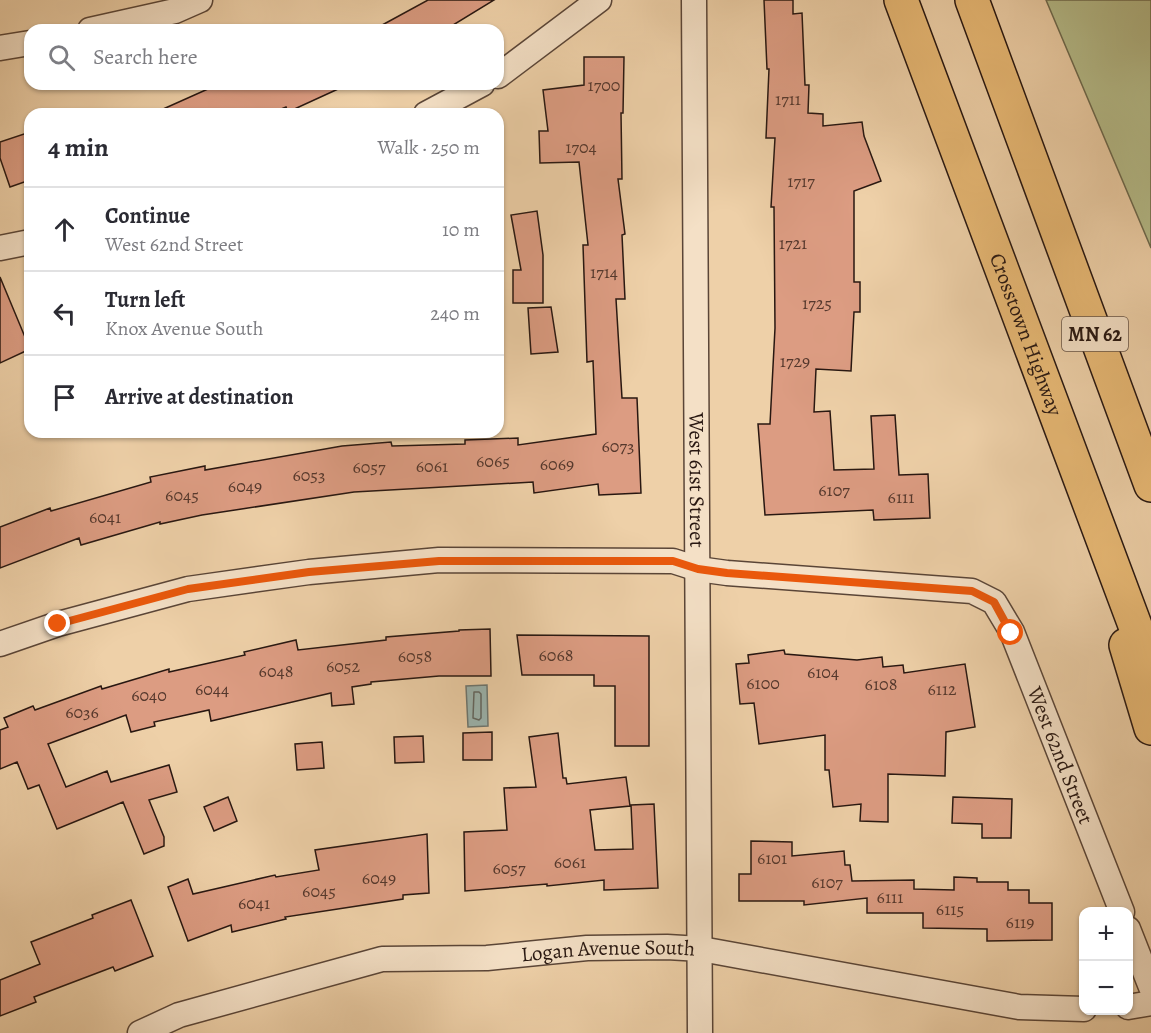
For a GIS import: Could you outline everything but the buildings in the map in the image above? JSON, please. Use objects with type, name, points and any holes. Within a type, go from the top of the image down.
[{"type":"highway","name":"Crosstown Highway","points":[[901,0],[1151,668]]},
{"type":"highway","name":"MN 62","points":[[972,0],[1151,485]]},
{"type":"highway","points":[[1058,420],[1151,728]]},
{"type":"street","points":[[117,24],[175,11],[200,0]]},
{"type":"street","points":[[504,71],[599,0]]},
{"type":"street","name":"West 61st Street","points":[[694,0],[700,1033]]},
{"type":"street","points":[[0,48],[24,44]]},
{"type":"street","points":[[437,108],[471,90]]},
{"type":"street","points":[[0,248],[24,243]]},
{"type":"street","points":[[0,644],[58,624],[188,589],[309,572],[451,560],[673,561],[698,569]]},
{"type":"street","name":"West 62nd Street","points":[[698,569],[972,591],[994,602],[1011,633],[1120,907]]},
{"type":"street","points":[[1133,942],[1151,987]]},
{"type":"street","name":"Logan Avenue South","points":[[140,1033],[179,1015],[382,959],[487,958],[587,948],[700,949],[1019,1007],[1079,1009]]},
{"type":"street","points":[[1133,1006],[1151,1003]]},
{"type":"green space","points":[[1046,0],[1151,0],[1151,248]]},
{"type":"water","points":[[487,685],[488,726],[468,727],[466,686]]},
{"type":"route","points":[[58,624],[188,589],[309,572],[439,561],[569,560],[673,561],[698,569],[727,573],[972,591],[994,602],[1011,633]]}]
